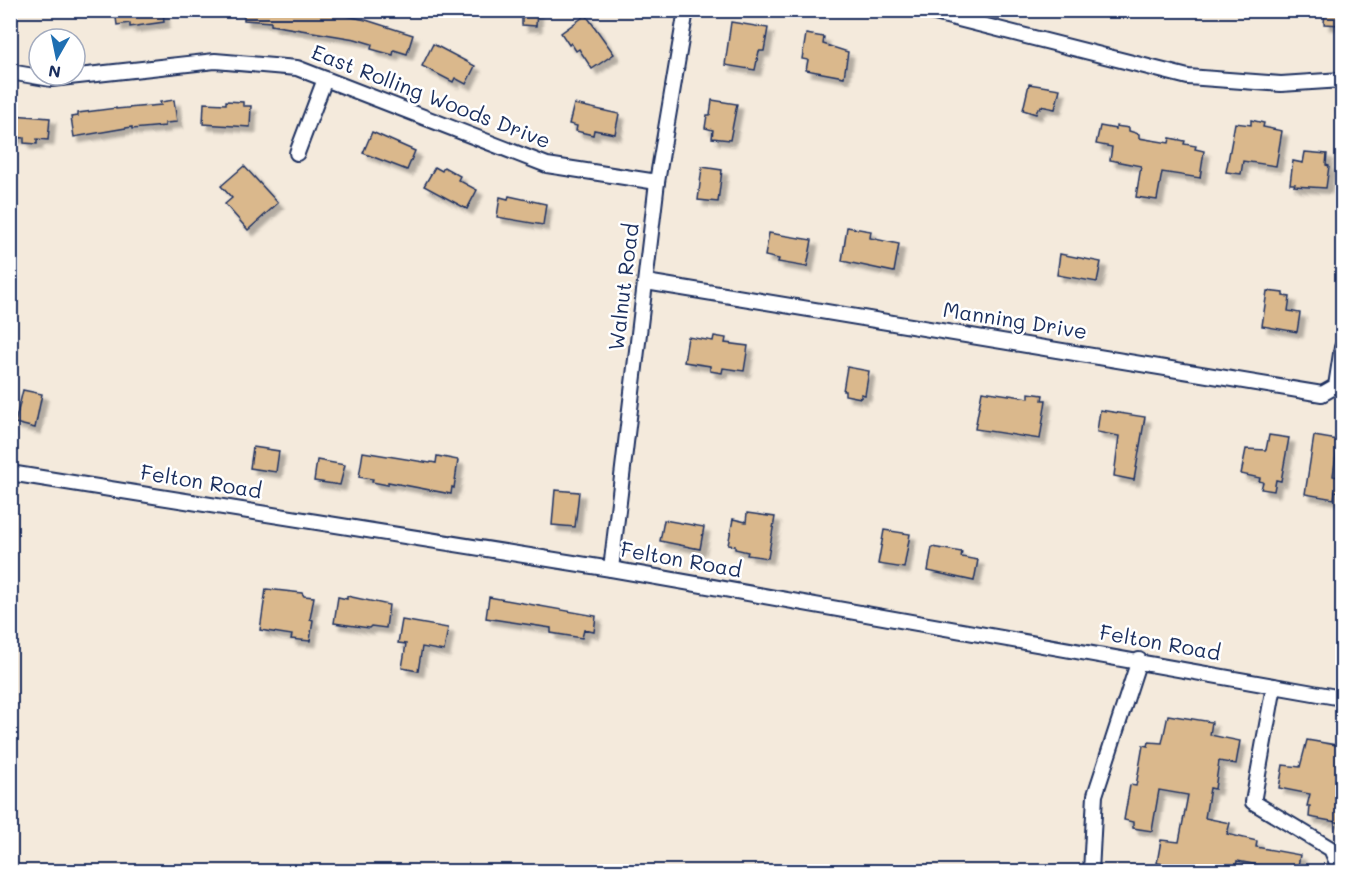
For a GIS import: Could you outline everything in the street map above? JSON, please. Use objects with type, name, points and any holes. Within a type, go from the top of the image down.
[{"type":"street","name":"Walnut Road","points":[[611,569],[657,182],[686,10]]},
{"type":"street","points":[[923,10],[1188,77],[1281,84],[1342,80]]},
{"type":"street","name":"East Rolling Woods Drive","points":[[10,72],[51,79],[215,61],[297,68],[547,165],[657,182]]},
{"type":"street","points":[[297,153],[324,79]]},
{"type":"street","name":"Manning Drive","points":[[646,282],[1322,393],[1336,386],[1342,347]]},
{"type":"street","name":"Felton Road","points":[[10,473],[611,569],[1139,660],[1342,698]]},
{"type":"street","points":[[1091,872],[1095,795],[1139,660]]},
{"type":"street","points":[[1274,686],[1253,802],[1331,849],[1341,872]]},
{"type":"building","points":[[115,10],[163,10],[164,22],[130,27],[130,23],[117,25]]},
{"type":"building","points":[[244,10],[318,10],[366,20],[413,35],[407,54],[394,50],[393,55],[371,49],[372,44],[355,39],[271,25],[271,22],[244,20]]},
{"type":"building","points":[[522,10],[537,10],[536,26],[522,25]]},
{"type":"building","points":[[1325,10],[1342,10],[1342,25],[1324,24]]},
{"type":"building","points":[[586,15],[614,54],[592,69],[579,49],[576,51],[571,43],[569,45],[561,33]]},
{"type":"building","points":[[731,22],[768,28],[764,51],[759,51],[755,70],[725,65]]},
{"type":"building","points":[[806,34],[824,37],[823,44],[848,52],[844,77],[806,70],[808,60],[802,59]]},
{"type":"building","points":[[433,44],[475,66],[466,84],[455,78],[453,82],[422,66]]},
{"type":"building","points":[[1029,84],[1060,89],[1055,109],[1041,106],[1036,114],[1023,110]]},
{"type":"building","points":[[174,100],[177,122],[165,123],[165,126],[132,129],[132,127],[74,137],[71,117],[78,116],[78,113],[161,105],[160,102]]},
{"type":"building","points":[[712,100],[737,104],[730,140],[712,138],[713,130],[705,128]]},
{"type":"building","points":[[226,101],[243,102],[243,106],[251,106],[250,127],[203,124],[204,103],[226,104]]},
{"type":"building","points":[[574,104],[619,114],[615,134],[594,130],[593,135],[576,131],[577,126],[569,124]]},
{"type":"building","points":[[13,115],[50,118],[48,140],[37,139],[37,144],[24,143],[24,138],[12,137]]},
{"type":"building","points":[[1251,120],[1264,123],[1263,127],[1282,131],[1276,166],[1243,161],[1241,174],[1226,172],[1235,123],[1251,125]]},
{"type":"building","points":[[1100,126],[1116,129],[1116,126],[1129,128],[1129,131],[1139,134],[1139,138],[1169,143],[1170,138],[1196,146],[1195,149],[1204,151],[1200,178],[1162,172],[1157,200],[1136,197],[1141,166],[1110,160],[1112,147],[1096,144]]},
{"type":"building","points":[[372,132],[415,151],[407,170],[363,153]]},
{"type":"building","points":[[1305,152],[1327,154],[1326,165],[1329,166],[1326,188],[1290,184],[1293,161],[1303,163]]},
{"type":"building","points":[[244,166],[278,203],[248,230],[225,204],[232,198],[221,186]]},
{"type":"building","points":[[435,167],[442,171],[444,167],[460,176],[458,180],[477,190],[467,209],[424,186]]},
{"type":"building","points":[[702,167],[722,170],[718,202],[698,200]]},
{"type":"building","points":[[509,196],[546,204],[543,225],[497,217],[500,197],[508,199]]},
{"type":"building","points":[[847,227],[871,231],[870,238],[899,244],[894,272],[842,261]]},
{"type":"building","points":[[769,233],[812,240],[807,267],[778,262],[779,259],[765,256]]},
{"type":"building","points":[[1060,254],[1101,262],[1097,282],[1057,275]]},
{"type":"building","points":[[1267,291],[1283,293],[1283,296],[1290,297],[1288,311],[1300,313],[1297,332],[1262,326]]},
{"type":"building","points":[[714,336],[726,338],[725,343],[748,346],[744,371],[723,368],[722,373],[710,371],[710,366],[684,362],[688,337],[713,341]]},
{"type":"building","points":[[847,367],[869,371],[865,395],[861,394],[861,398],[845,395],[843,391]]},
{"type":"building","points":[[23,390],[42,394],[35,428],[15,423]]},
{"type":"building","points":[[982,391],[1029,398],[1029,393],[1043,395],[1042,400],[1046,400],[1040,439],[975,429]]},
{"type":"building","points":[[1100,410],[1145,417],[1134,480],[1114,476],[1119,436],[1097,432]]},
{"type":"building","points":[[1269,435],[1289,438],[1281,481],[1276,480],[1274,491],[1261,489],[1263,482],[1259,481],[1260,478],[1241,474],[1246,449],[1266,450]]},
{"type":"building","points":[[1314,436],[1338,440],[1333,476],[1342,478],[1342,492],[1335,491],[1334,499],[1305,494]]},
{"type":"building","points":[[253,447],[279,451],[276,472],[250,468]]},
{"type":"building","points":[[363,452],[430,463],[436,463],[437,456],[458,460],[454,488],[452,487],[451,494],[388,482],[388,485],[359,477]]},
{"type":"building","points":[[317,460],[345,465],[340,485],[314,481]]},
{"type":"building","points":[[555,490],[579,492],[575,527],[552,525]]},
{"type":"building","points":[[747,513],[775,517],[768,558],[747,555],[748,552],[728,545],[733,519],[746,522]]},
{"type":"building","points":[[664,520],[704,527],[700,549],[660,541]]},
{"type":"building","points":[[884,530],[910,534],[904,568],[878,564]]},
{"type":"building","points":[[932,547],[962,552],[961,557],[978,560],[974,581],[928,571]]},
{"type":"building","points":[[266,589],[302,593],[304,596],[314,597],[310,619],[313,620],[310,641],[291,639],[292,635],[260,630]]},
{"type":"building","points":[[347,596],[389,605],[386,628],[334,623],[338,597],[347,599]]},
{"type":"building","points":[[489,597],[596,616],[594,632],[584,630],[582,638],[551,633],[551,628],[486,618]]},
{"type":"building","points":[[402,620],[448,628],[444,651],[422,647],[418,671],[402,668],[406,644],[398,643]]},
{"type":"building","points":[[1168,715],[1212,722],[1210,735],[1240,741],[1236,764],[1219,761],[1215,789],[1210,788],[1205,818],[1230,823],[1227,834],[1257,841],[1256,847],[1300,855],[1297,872],[1273,872],[1274,868],[1237,861],[1235,872],[1188,872],[1189,868],[1157,863],[1161,840],[1179,842],[1188,795],[1159,790],[1152,831],[1133,828],[1133,822],[1124,820],[1130,785],[1136,786],[1143,745],[1148,746],[1149,742],[1162,743]]},
{"type":"building","points":[[1307,740],[1342,746],[1342,823],[1309,817],[1310,806],[1307,806],[1310,794],[1279,788],[1283,765],[1300,767]]}]
